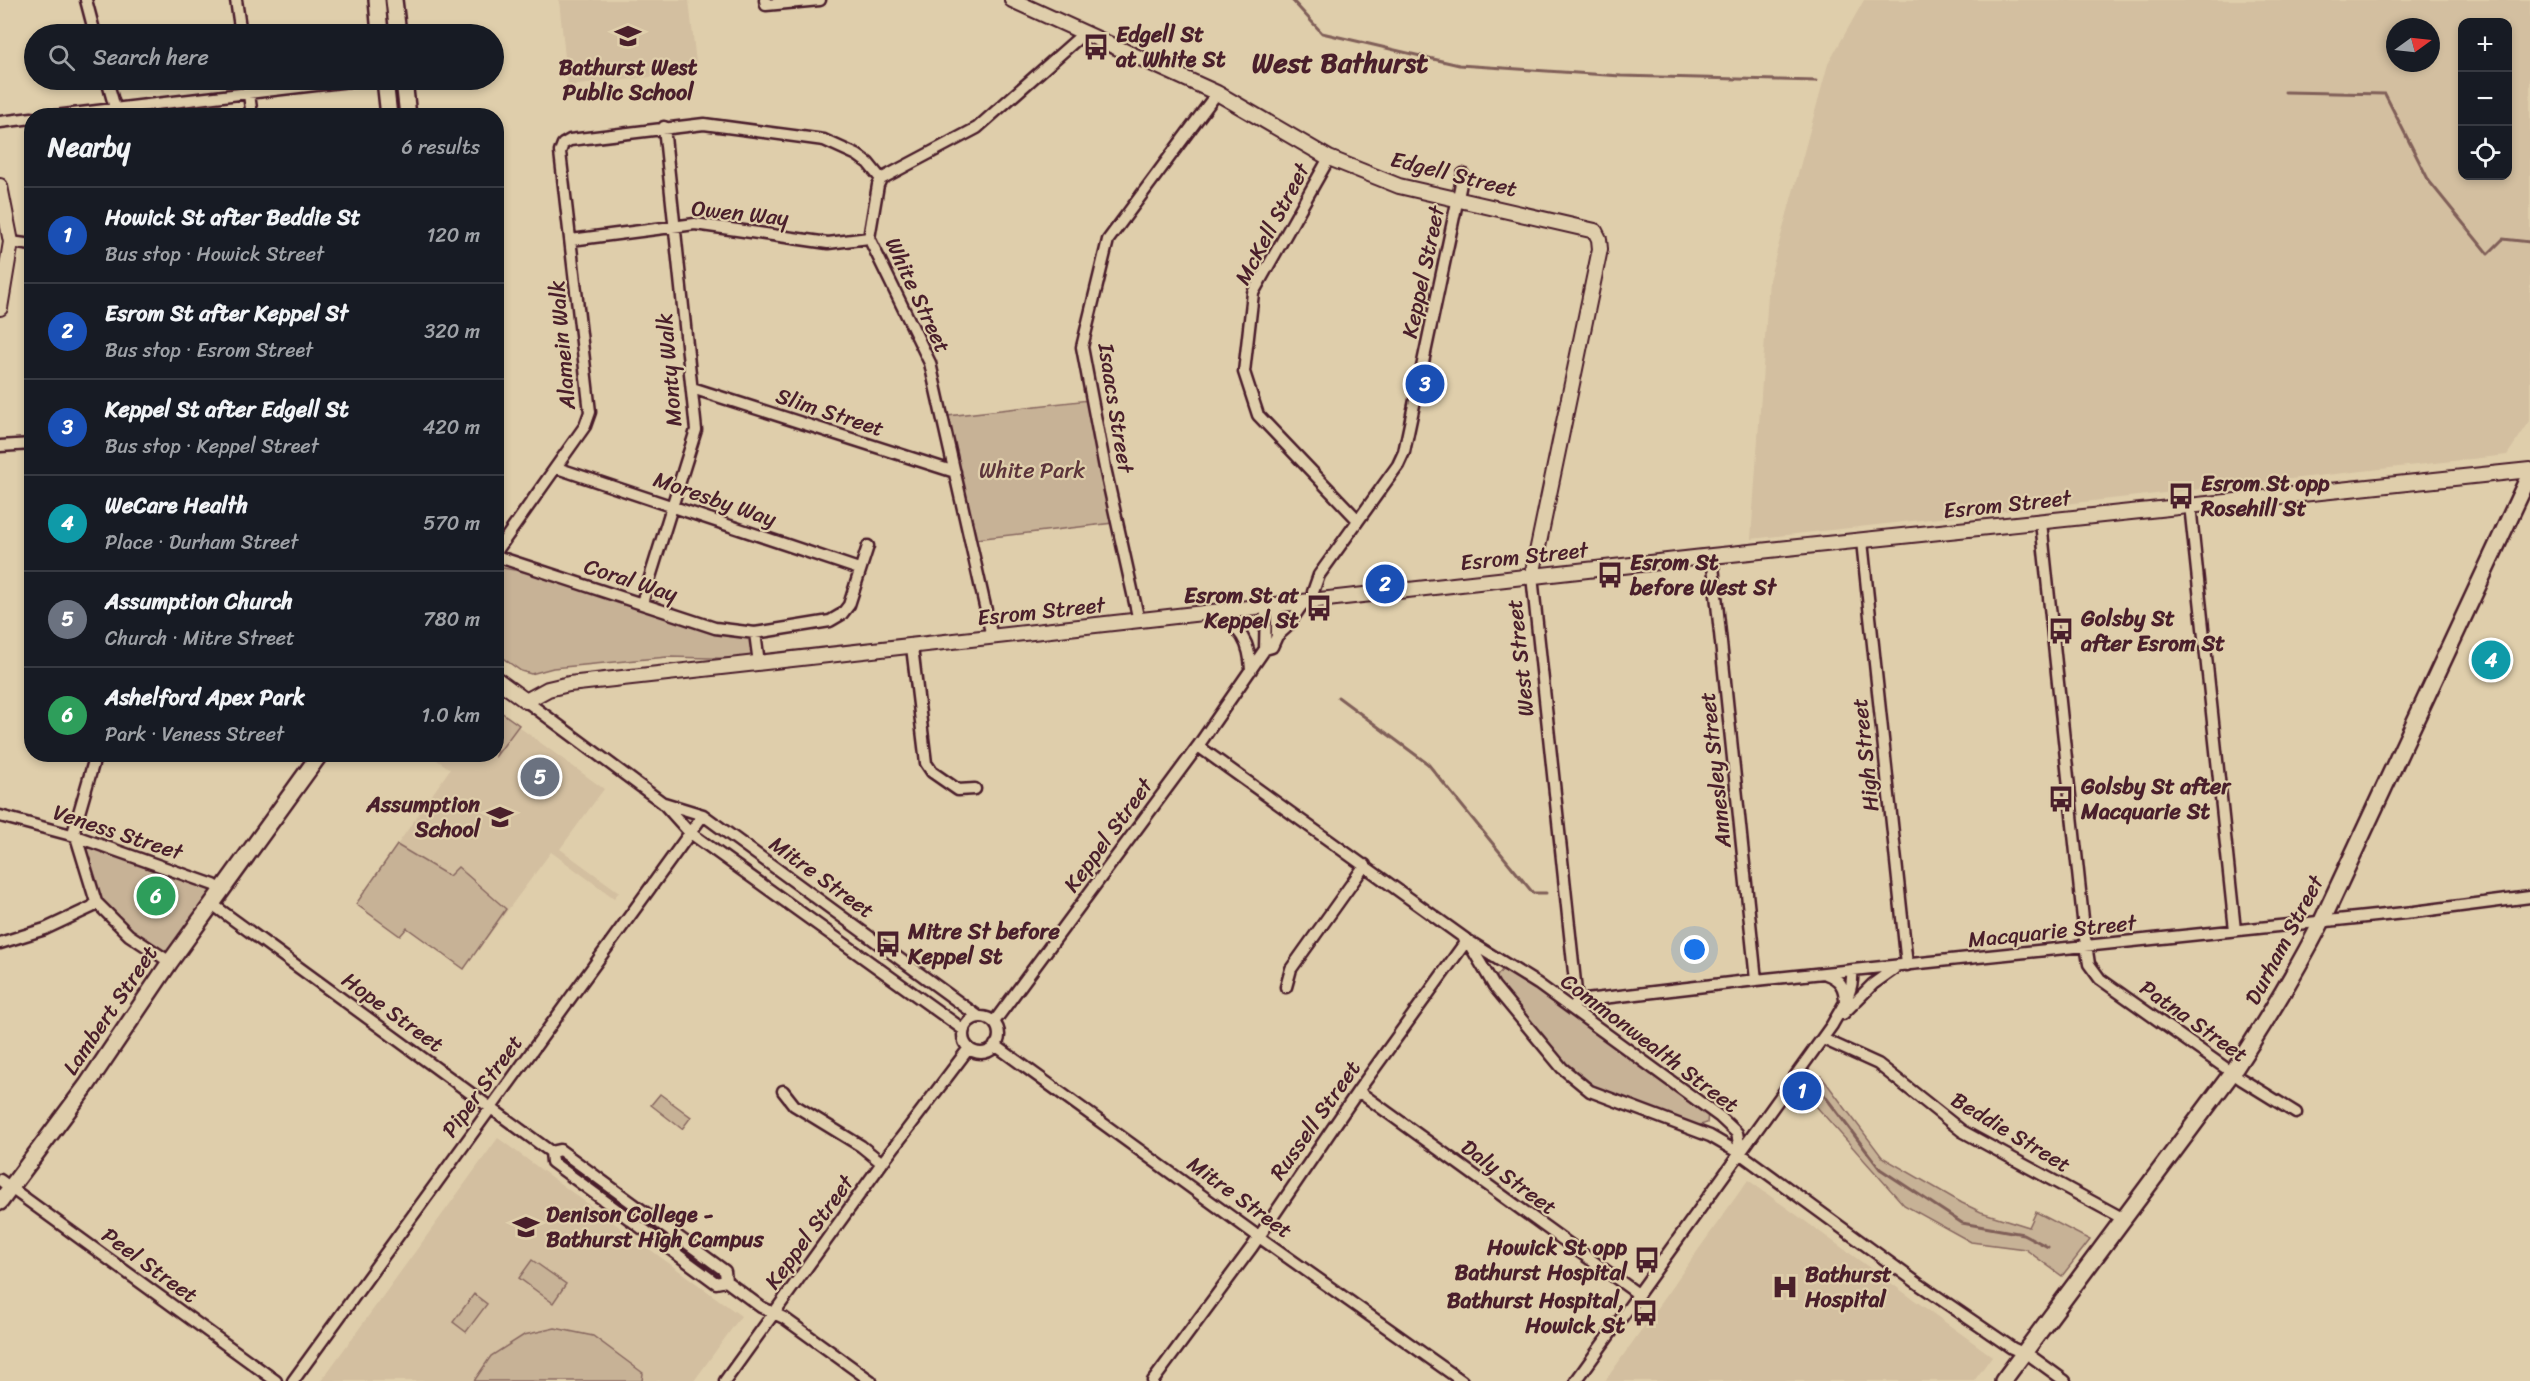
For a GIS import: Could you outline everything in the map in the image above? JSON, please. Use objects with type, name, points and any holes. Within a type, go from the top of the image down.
[{"type":"main road","points":[[377,0],[379,24]]},
{"type":"main road","points":[[394,0],[397,24]]},
{"type":"main road","points":[[386,90],[388,108]]},
{"type":"main road","points":[[405,90],[407,108]]},
{"type":"main road","name":"Durham Street","points":[[2003,1381],[2232,1072],[2267,1021],[2322,921],[2530,472]]},
{"type":"main road","name":"Lambert Street","points":[[0,1202],[5,1184],[87,1084],[170,962],[314,762]]},
{"type":"street","points":[[86,0],[92,24]]},
{"type":"street","points":[[236,0],[240,24]]},
{"type":"street","points":[[765,0],[766,5],[820,0]]},
{"type":"street","name":"Edgell Street","points":[[1012,0],[1216,93],[1329,158],[1399,186],[1591,228],[1598,234]]},
{"type":"street","points":[[664,127],[704,124],[824,140],[857,155],[881,179],[977,128],[1083,34]]},
{"type":"street","points":[[110,90],[115,108],[267,90]]},
{"type":"street","points":[[249,92],[251,108]]},
{"type":"street","name":"Isaacs Street","points":[[1139,621],[1105,468],[1082,347],[1108,240],[1216,93]]},
{"type":"street","points":[[0,122],[24,119]]},
{"type":"street","name":"Alamein Walk","points":[[504,543],[585,426],[590,412],[572,240],[560,152],[563,144],[570,140],[664,127]]},
{"type":"street","name":"Monty Walk","points":[[642,603],[696,430],[664,127]]},
{"type":"street","name":"McKell Street","points":[[1329,158],[1253,292],[1244,372],[1258,415],[1357,519]]},
{"type":"street","name":"Keppel Street","points":[[993,1022],[1198,746],[1265,649],[1272,647],[1277,636],[1309,601],[1317,578],[1357,519],[1398,465],[1404,452],[1463,174]]},
{"type":"street","name":"White Street","points":[[881,179],[878,184],[869,238],[930,363],[992,637]]},
{"type":"street","points":[[0,186],[11,242],[0,308]]},
{"type":"street","name":"Owen Way","points":[[572,240],[695,224],[828,243],[869,238]]},
{"type":"street","name":"West Street","points":[[1575,1005],[1532,576],[1600,249],[1598,234]]},
{"type":"street","points":[[11,242],[24,244]]},
{"type":"street","name":"Slim Street","points":[[692,388],[955,472]]},
{"type":"street","points":[[0,446],[24,444]]},
{"type":"street","name":"Moresby Way","points":[[557,468],[859,569]]},
{"type":"street","name":"Esrom Street","points":[[526,701],[557,686],[1712,556],[2190,505],[2530,472]]},
{"type":"street","points":[[2190,505],[2235,930]]},
{"type":"street","name":"Patna Street","points":[[2041,522],[2089,964],[2100,979],[2232,1072],[2296,1113]]},
{"type":"street","name":"High Street","points":[[1862,541],[1904,966]]},
{"type":"street","name":"Coral Way","points":[[504,557],[715,628],[755,633],[830,621],[842,614],[849,605],[868,546]]},
{"type":"street","name":"Annesley Street","points":[[1712,556],[1756,980]]},
{"type":"street","points":[[1272,606],[1277,636]]},
{"type":"street","points":[[1265,649],[1272,606]]},
{"type":"street","points":[[1217,613],[1243,634],[1248,646],[1251,670]]},
{"type":"street","points":[[755,633],[759,663]]},
{"type":"street","points":[[912,647],[926,763],[932,772],[958,790],[975,789]]},
{"type":"street","name":"Mitre Street","points":[[504,685],[663,802],[689,832],[964,1030]]},
{"type":"street","name":"Commonwealth Street","points":[[1198,746],[1467,940],[1575,1005],[1720,1117],[1737,1133],[1741,1154]]},
{"type":"street","points":[[94,762],[74,830],[96,902],[129,935],[170,962]]},
{"type":"street","name":"Mitre Street","points":[[663,802],[703,815],[979,1017]]},
{"type":"street","name":"Piper Street","points":[[293,1381],[703,815]]},
{"type":"street","name":"Veness Street","points":[[0,816],[75,836],[214,885],[222,890]]},
{"type":"street","points":[[1286,987],[1291,969],[1365,865]]},
{"type":"street","name":"Macquarie Street","points":[[1575,1005],[1756,980],[2086,947],[2530,897]]},
{"type":"street","points":[[0,944],[45,929],[92,907],[96,902]]},
{"type":"street","name":"Hope Street","points":[[212,904],[551,1152],[552,1162],[716,1283],[726,1281],[871,1381]]},
{"type":"street","points":[[1467,940],[1494,986],[1576,1081],[1590,1091],[1710,1136],[1741,1154],[1920,1285],[2065,1381]]},
{"type":"street","name":"Russell Street","points":[[1153,1381],[1258,1237],[1358,1091],[1467,940]]},
{"type":"street","points":[[1832,1025],[1881,977],[1904,966]]},
{"type":"street","points":[[1858,971],[1864,984],[1861,996]]},
{"type":"street","points":[[1576,1381],[1832,1025],[1858,971]]},
{"type":"street","points":[[1826,974],[1840,982],[1845,1002]]},
{"type":"street","points":[[979,1017],[993,1022],[999,1036],[995,1046],[983,1053],[969,1048],[965,1042],[964,1030],[969,1021],[979,1017]]},
{"type":"street","name":"Beddie Street","points":[[1822,1039],[1878,1064],[1962,1131],[2122,1218]]},
{"type":"street","name":"Mitre Street","points":[[995,1046],[1258,1237],[1462,1381]]},
{"type":"street","name":"Keppel Street","points":[[725,1381],[882,1163],[969,1048]]},
{"type":"street","points":[[783,1091],[794,1105],[861,1146],[882,1163]]},
{"type":"street","name":"Daly Street","points":[[1358,1091],[1638,1294]]},
{"type":"street","points":[[1710,1136],[1720,1117]]},
{"type":"street","name":"Peel Street","points":[[5,1184],[276,1381]]},
{"type":"shaded area","name":"Bathurst West Public School","points":[[559,0],[689,0],[697,72],[568,86]]},
{"type":"shaded area","points":[[1864,0],[2530,0],[2530,421],[2507,455],[1751,539],[1769,280],[1828,64]]},
{"type":"shaded area","name":"Assumption School","points":[[504,716],[604,789],[560,849],[619,892],[614,898],[551,852],[464,969],[407,928],[400,936],[356,904],[450,769],[440,762],[504,762]]},
{"type":"shaded area","name":"Denison College - Bathurst High Campus","points":[[498,1138],[741,1316],[694,1381],[321,1381]]},
{"type":"shaded area","name":"Bathurst Hospital","points":[[1748,1180],[1992,1356],[1974,1381],[1605,1381]]},
{"type":"green space","name":"White Park","points":[[1089,400],[1113,523],[976,539],[948,416]]},
{"type":"green space","points":[[504,568],[526,572],[733,634],[750,633],[754,659],[667,657],[553,668],[531,674],[521,671],[504,659]]},
{"type":"green space","points":[[504,714],[519,725],[504,745]]},
{"type":"green space","points":[[75,836],[222,890],[170,962],[96,902]]},
{"type":"green space","points":[[397,845],[449,876],[458,867],[506,909],[464,969],[407,928],[400,936],[356,904]]},
{"type":"green space","points":[[1503,969],[1512,971],[1708,1113],[1707,1123],[1697,1126],[1595,1088],[1580,1079],[1498,983],[1497,976]]},
{"type":"green space","points":[[1821,1076],[1882,1157],[1981,1212],[2029,1227],[2036,1212],[2090,1240],[2062,1276],[2025,1249],[1971,1242],[1904,1205],[1807,1096]]},
{"type":"green space","points":[[660,1094],[691,1117],[682,1129],[651,1105]]},
{"type":"green space","points":[[532,1260],[566,1284],[553,1303],[519,1278]]},
{"type":"green space","points":[[474,1294],[487,1304],[466,1332],[453,1322]]},
{"type":"green space","points":[[555,1328],[593,1336],[643,1373],[642,1381],[474,1381],[491,1356],[524,1335]]},
{"type":"waterway","points":[[1292,0],[1322,33],[1459,65],[1621,76],[1816,81]]},
{"type":"waterway","points":[[2285,92],[2385,94],[2429,181],[2488,254],[2503,239],[2530,242]]},
{"type":"waterway","points":[[1338,697],[1428,764],[1533,893],[1546,893]]},
{"type":"waterway","points":[[1821,1091],[1880,1169],[1962,1223],[2023,1234],[2048,1247]]},
{"type":"place","name":"Bathurst West Public School","points":[[628,36]]},
{"type":"place","name":"Edgell St at White St","points":[[1096,47]]},
{"type":"place","name":"Keppel St after Edgell St","points":[[1425,384]]},
{"type":"place","name":"Esrom St opp Rosehill St","points":[[2181,496]]},
{"type":"place","name":"Esrom St before West St","points":[[1610,575]]},
{"type":"place","name":"Esrom St after Keppel St","points":[[1385,584]]},
{"type":"place","name":"Esrom St at Keppel St","points":[[1319,608]]},
{"type":"place","name":"Golsby St after Esrom St","points":[[2061,631]]},
{"type":"place","name":"WeCare Health","points":[[2491,660]]},
{"type":"place","name":"Assumption Church","points":[[540,777]]},
{"type":"place","name":"Golsby St after Macquarie St","points":[[2061,799]]},
{"type":"place","name":"Assumption School","points":[[500,817]]},
{"type":"place","name":"Ashelford Apex Park","points":[[156,896]]},
{"type":"place","name":"Mitre St before Keppel St","points":[[888,944]]},
{"type":"place","name":"Howick St after Beddie St","points":[[1802,1091]]},
{"type":"place","name":"Denison College - Bathurst High Campus","points":[[526,1227]]},
{"type":"place","name":"Howick St opp Bathurst Hospital","points":[[1647,1260]]},
{"type":"place","name":"Bathurst Hospital","points":[[1785,1287]]},
{"type":"place","name":"Bathurst Hospital, Howick St","points":[[1645,1313]]},
{"type":"district","name":"West Bathurst","points":[[1340,62]]}]
